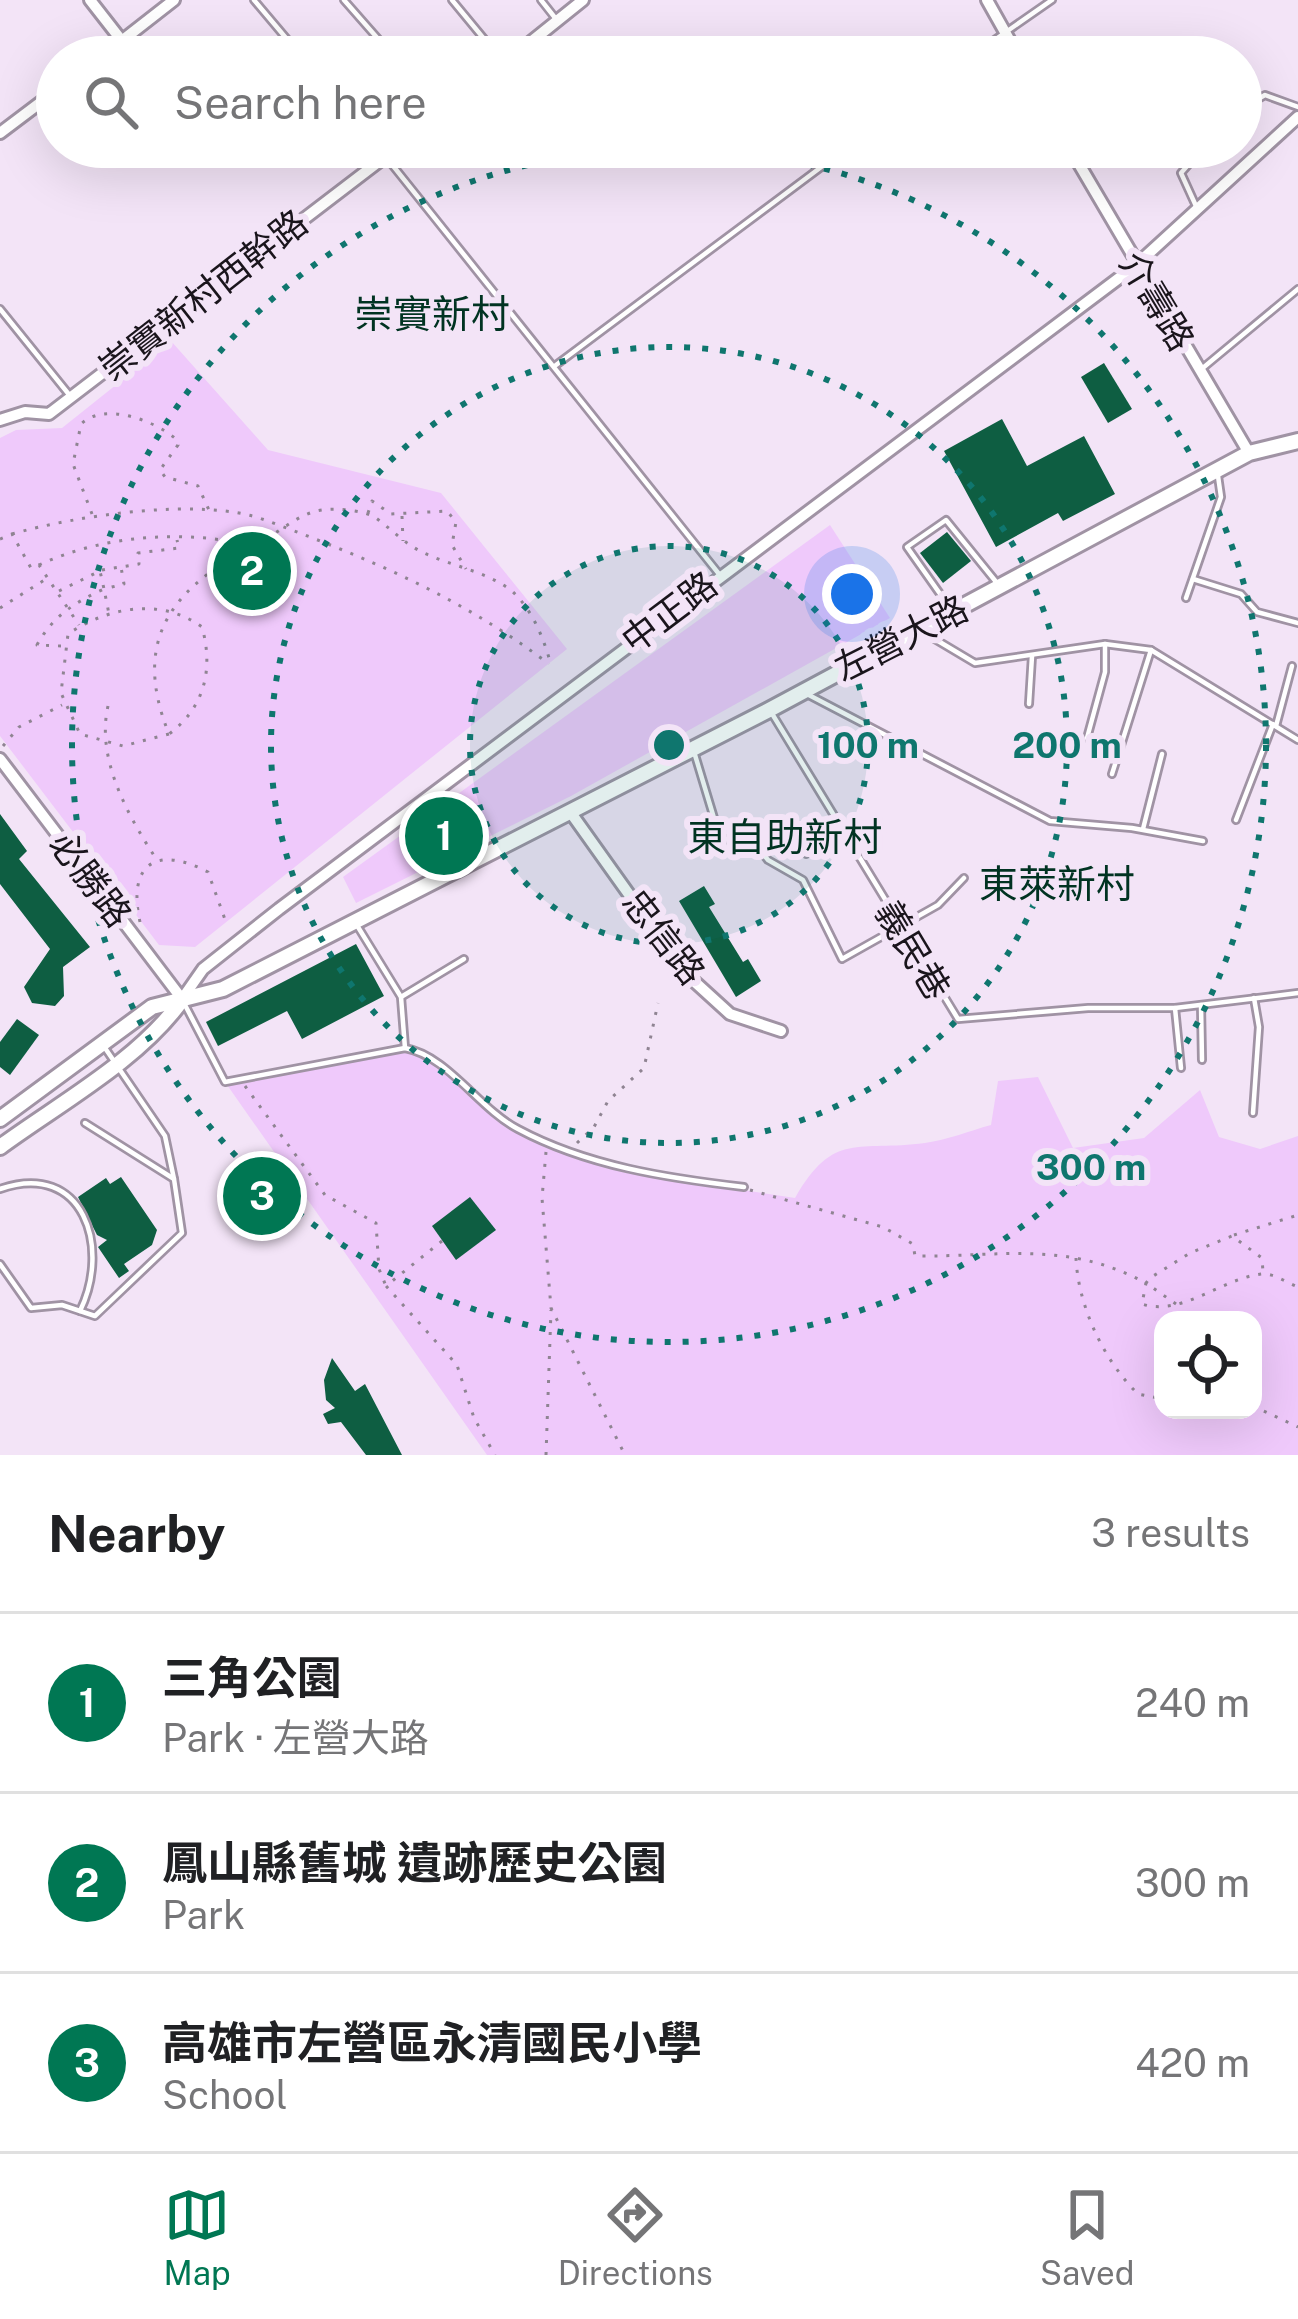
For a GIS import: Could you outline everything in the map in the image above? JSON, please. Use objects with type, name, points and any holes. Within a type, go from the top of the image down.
[{"type":"street","points":[[90,0],[118,36]]},
{"type":"street","points":[[128,36],[174,0]]},
{"type":"street","points":[[539,36],[583,0]]},
{"type":"street","points":[[987,0],[1008,36]]},
{"type":"street","points":[[0,133],[36,106]]},
{"type":"street","name":"中正路","points":[[1262,151],[1298,117]]},
{"type":"street","name":"崇實新村西幹路","points":[[0,419],[25,412],[49,414],[362,168]]},
{"type":"street","name":"介壽路","points":[[1081,168],[1249,453]]},
{"type":"street","name":"中正路","points":[[182,999],[207,966],[719,574],[1136,266],[1244,168]]},
{"type":"street","name":"左營大路","points":[[0,1119],[152,1007],[223,989],[770,710],[1249,453],[1298,441]]},
{"type":"street","name":"必勝路","points":[[0,759],[182,999]]},
{"type":"street","name":"忠信路","points":[[571,813],[685,973],[730,1014],[781,1031]]},
{"type":"street","name":"左營大路","points":[[0,1148],[116,1063],[166,1022],[182,999]]},
{"type":"lane","points":[[254,0],[284,36]]},
{"type":"lane","points":[[344,0],[376,36]]},
{"type":"lane","points":[[452,0],[482,36]]},
{"type":"lane","points":[[541,0],[558,21]]},
{"type":"lane","points":[[998,36],[1052,0]]},
{"type":"lane","points":[[1262,97],[1298,107]]},
{"type":"lane","points":[[395,168],[719,574]]},
{"type":"lane","points":[[556,365],[820,168]]},
{"type":"lane","points":[[1185,168],[1181,173],[1198,211]]},
{"type":"lane","points":[[1200,371],[1298,289]]},
{"type":"lane","points":[[0,309],[71,397]]},
{"type":"lane","points":[[1186,598],[1221,497],[1217,471]]},
{"type":"lane","points":[[953,611],[907,547],[946,520],[1001,587]]},
{"type":"lane","points":[[1192,579],[1241,594],[1257,613],[1298,623]]},
{"type":"lane","points":[[918,629],[970,663],[1105,644],[1151,650],[1298,740]]},
{"type":"lane","points":[[1087,739],[1105,672],[1105,644]]},
{"type":"lane","points":[[1112,774],[1151,650]]},
{"type":"lane","points":[[1029,704],[1032,656]]},
{"type":"lane","points":[[1236,820],[1292,666]]},
{"type":"lane","points":[[800,690],[1050,821],[1202,841]]},
{"type":"lane","name":"義民巷","points":[[770,710],[953,1015],[963,1020],[1088,1008],[1175,1008],[1298,993]]},
{"type":"lane","points":[[693,749],[720,838],[755,844],[768,860],[796,873],[842,959],[938,905],[964,878]]},
{"type":"lane","points":[[1142,830],[1162,754]]},
{"type":"lane","points":[[806,854],[842,832]]},
{"type":"lane","points":[[355,920],[400,997],[405,1048]]},
{"type":"lane","points":[[400,997],[464,958]]},
{"type":"lane","points":[[1252,1113],[1259,1027],[1254,998]]},
{"type":"lane","points":[[182,999],[225,1082],[405,1048],[426,1052],[488,1110],[548,1145],[658,1177],[744,1187]]},
{"type":"lane","points":[[1201,1005],[1202,1060]]},
{"type":"lane","points":[[1175,1008],[1181,1067]]},
{"type":"lane","points":[[0,1264],[31,1308],[62,1305],[94,1316],[182,1233],[165,1136],[103,1046]]},
{"type":"lane","points":[[85,1123],[119,1139],[174,1179]]},
{"type":"lane","points":[[0,1190],[28,1182],[47,1188],[69,1199],[87,1219],[94,1237],[95,1270],[80,1311]]},
{"type":"path","points":[[92,514],[73,464],[81,424],[104,416],[139,419],[176,440],[178,446],[160,470],[165,477],[199,486],[209,512]]},
{"type":"path","points":[[367,515],[372,501],[402,515],[447,511],[455,522],[452,545],[467,571]]},
{"type":"path","points":[[0,539],[92,514],[209,512],[265,519],[282,530],[406,573],[551,665],[544,639],[517,596],[403,541],[367,515],[319,510],[282,530],[252,546],[203,575],[170,611],[158,632],[154,676],[157,706],[169,734]]},
{"type":"path","points":[[402,515],[403,541]]},
{"type":"path","points":[[12,534],[31,568],[72,549],[177,538],[218,538],[252,546]]},
{"type":"path","points":[[57,592],[100,571],[140,564],[138,553],[178,548],[177,538]]},
{"type":"path","points":[[39,565],[80,626]]},
{"type":"path","points":[[63,646],[38,645],[68,609],[124,584],[121,567]]},
{"type":"path","points":[[100,571],[109,614]]},
{"type":"path","points":[[0,608],[48,578]]},
{"type":"path","points":[[170,611],[202,627],[206,671],[201,701],[169,734],[123,746],[106,742],[80,734],[64,704],[63,646],[80,626],[109,614],[170,611]]},
{"type":"path","points":[[0,749],[19,727],[64,704]]},
{"type":"path","points":[[107,706],[106,742],[120,796],[156,859]]},
{"type":"path","points":[[141,924],[135,898],[143,872],[156,859],[174,856],[208,872],[227,925]]},
{"type":"path","points":[[573,1144],[644,1067],[658,1003]]},
{"type":"path","points":[[240,1079],[325,1195],[376,1223],[379,1268],[386,1286],[457,1365],[474,1418],[495,1455]]},
{"type":"path","points":[[546,1455],[551,1308],[542,1198],[548,1145]]},
{"type":"path","points":[[744,1187],[883,1227],[915,1249],[915,1256],[1000,1251],[1109,1263],[1176,1304]]},
{"type":"path","points":[[1298,1215],[1190,1253],[1147,1283],[1142,1304],[1176,1304],[1211,1287],[1263,1274],[1298,1287]]},
{"type":"path","points":[[1232,1236],[1262,1258],[1263,1274]]},
{"type":"path","points":[[386,1286],[442,1241]]},
{"type":"path","points":[[425,1243],[427,1252]]},
{"type":"path","points":[[1076,1256],[1086,1306],[1111,1361],[1138,1394],[1154,1397]]},
{"type":"path","points":[[551,1308],[625,1455]]},
{"type":"path","points":[[1262,1410],[1298,1427]]},
{"type":"shaded area","points":[[171,341],[268,450],[441,493],[567,649],[195,947],[159,945],[0,736],[0,438],[16,430],[62,428]]},
{"type":"shaded area","points":[[830,525],[890,618],[571,796],[356,903],[343,877]]},
{"type":"shaded area","points":[[405,1048],[426,1052],[488,1110],[548,1145],[658,1177],[795,1198],[809,1176],[836,1153],[865,1146],[933,1142],[991,1125],[998,1081],[1038,1077],[1073,1148],[1144,1138],[1200,1090],[1219,1137],[1260,1149],[1298,1136],[1298,1455],[487,1455],[225,1082]]},
{"type":"building","points":[[1104,363],[1132,409],[1108,423],[1081,377]]},
{"type":"building","points":[[1002,419],[1027,466],[1084,436],[1115,494],[1063,521],[1058,513],[996,547],[944,451]]},
{"type":"building","points":[[947,532],[971,561],[943,583],[920,553]]},
{"type":"building","points":[[0,814],[27,851],[19,859],[90,947],[63,967],[64,996],[55,1006],[32,1003],[24,987],[50,949],[0,884]]},
{"type":"building","points":[[704,886],[715,904],[709,907],[743,962],[748,959],[761,981],[736,997],[679,901]]},
{"type":"building","points":[[356,944],[384,996],[302,1039],[287,1011],[218,1046],[206,1022]]},
{"type":"building","points":[[17,1019],[39,1035],[10,1075],[0,1067],[0,1042]]},
{"type":"building","points":[[121,1177],[157,1230],[152,1245],[124,1264],[129,1271],[119,1278],[98,1247],[107,1240],[97,1235],[78,1197],[106,1178],[110,1184]]},
{"type":"building","points":[[470,1197],[496,1230],[456,1260],[432,1226]]},
{"type":"building","points":[[332,1358],[355,1391],[365,1384],[402,1455],[366,1455],[341,1422],[328,1424],[323,1414],[335,1408],[326,1400],[324,1380]]},
{"type":"place","name":"鳳山縣舊城 遺跡歷史公園","points":[[252,571]]},
{"type":"place","name":"三角公園","points":[[444,836]]},
{"type":"place","name":"高雄市左營區永清國民小學","points":[[262,1196]]},
{"type":"district","name":"崇實新村","points":[[432,314]]},
{"type":"district","name":"東自助新村","points":[[785,837]]},
{"type":"district","name":"東萊新村","points":[[1057,884]]}]
